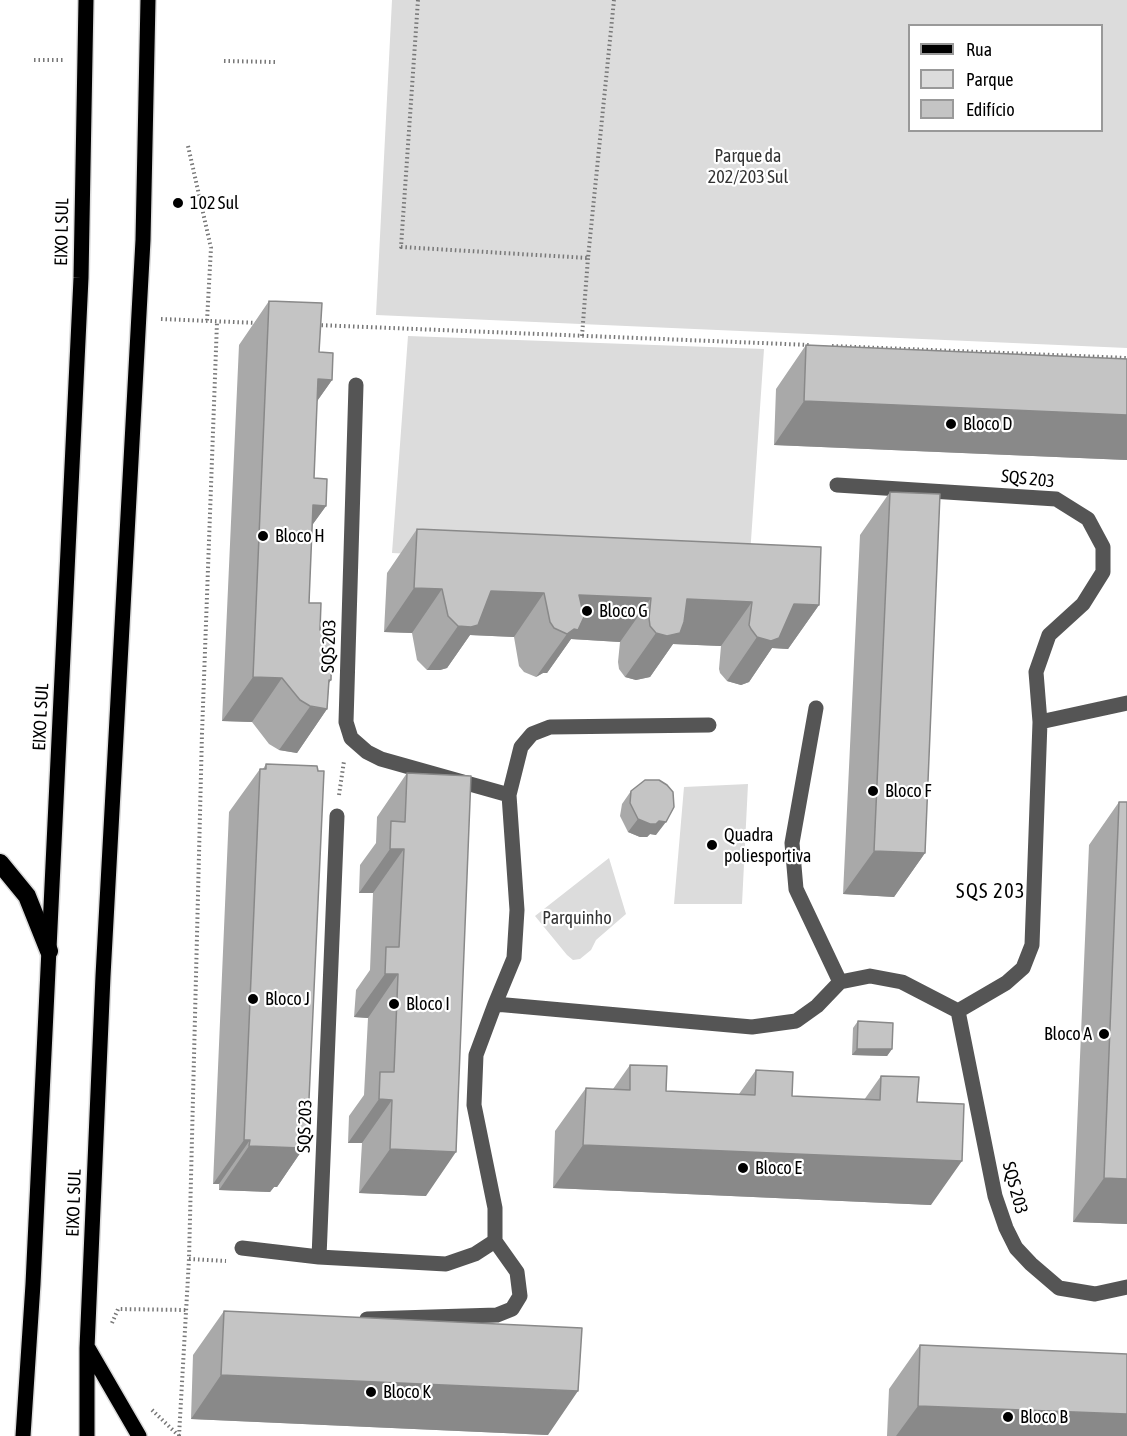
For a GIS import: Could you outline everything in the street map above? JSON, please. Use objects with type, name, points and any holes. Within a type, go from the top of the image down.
[{"type":"highway","points":[[0,863],[27,896],[49,951]]},
{"type":"main road","name":"EIXO L SUL","points":[[23,1436],[33,1284],[81,278],[86,0]]},
{"type":"main road","name":"EIXO L SUL","points":[[87,1436],[87,1348],[103,976],[143,240],[148,0]]},
{"type":"main road","points":[[87,1348],[140,1436]]},
{"type":"street","name":"SQS 203","points":[[351,738],[346,722],[356,385]]},
{"type":"street","name":"SQS 203","points":[[837,485],[1056,499],[1088,519],[1103,547],[1103,572],[1083,604],[1049,635],[1036,672],[1040,722],[1032,945],[1023,968],[1006,983],[958,1011],[995,1196],[1016,1248],[1059,1288],[1095,1294],[1127,1287]]},
{"type":"street","points":[[1040,722],[1127,703]]},
{"type":"street","points":[[816,708],[792,843],[796,889],[840,982]]},
{"type":"street","points":[[356,1320],[497,1315],[512,1308],[520,1296],[517,1272],[495,1241],[495,1208],[474,1105],[476,1055],[514,958],[517,910],[509,795],[521,747],[532,734],[550,727],[709,725]]},
{"type":"street","points":[[351,738],[367,752],[381,759],[509,795]]},
{"type":"street","name":"SQS 203","points":[[319,1257],[337,816]]},
{"type":"street","points":[[495,1004],[752,1027],[796,1021],[818,1006],[840,982],[870,976],[902,982],[958,1011]]},
{"type":"street","points":[[239,1255],[446,1264],[475,1254],[495,1241]]},
{"type":"path","points":[[418,0],[401,247],[588,258]]},
{"type":"path","points":[[582,336],[614,0]]},
{"type":"path","points":[[34,60],[85,60]]},
{"type":"path","points":[[224,61],[275,62]]},
{"type":"path","points":[[188,146],[211,248],[207,321]]},
{"type":"path","points":[[139,319],[263,323]]},
{"type":"path","points":[[179,1436],[189,1259],[202,733],[217,321]]},
{"type":"path","points":[[308,325],[819,345]]},
{"type":"path","points":[[831,346],[1127,358]]},
{"type":"path","points":[[337,816],[343,764],[351,738]]},
{"type":"path","points":[[189,1259],[239,1255]]},
{"type":"path","points":[[112,1333],[112,1323],[118,1310],[187,1310]]},
{"type":"path","points":[[152,1409],[179,1436]]},
{"type":"green space","name":"Parque da 202/203 Sul","points":[[392,0],[1127,0],[1127,348],[376,315]]},
{"type":"green space","points":[[408,336],[764,349],[749,570],[392,553]]},
{"type":"green space","name":"Quadra poliesportiva","points":[[748,784],[742,904],[674,904],[684,787]]},
{"type":"green space","name":"Parquinho","points":[[609,858],[626,914],[596,940],[591,950],[580,959],[573,960],[535,916]]},
{"type":"building","points":[[269,301],[322,303],[319,352],[333,353],[332,380],[318,379],[314,478],[327,479],[326,506],[313,505],[309,603],[321,603],[320,630],[332,631],[331,680],[329,680],[327,709],[310,706],[300,700],[282,678],[253,677]]},
{"type":"building","points":[[806,345],[1127,359],[1127,415],[804,401]]},
{"type":"building","points":[[890,492],[940,494],[925,853],[874,851]]},
{"type":"building","points":[[417,529],[821,547],[819,605],[794,604],[779,638],[771,641],[757,637],[749,625],[752,602],[687,599],[680,633],[667,636],[656,633],[650,626],[651,598],[579,595],[584,617],[578,630],[574,629],[567,634],[554,628],[550,622],[544,593],[491,591],[478,625],[458,626],[448,616],[442,589],[414,588]]},
{"type":"building","points":[[266,764],[317,766],[318,771],[324,771],[307,1143],[302,1143],[301,1148],[249,1146],[250,1140],[244,1140],[260,769],[266,769]]},
{"type":"building","points":[[407,773],[471,776],[456,1152],[390,1149],[392,1100],[379,1099],[380,1072],[394,1072],[398,974],[385,974],[386,947],[399,947],[404,849],[390,849],[391,821],[405,822]]},
{"type":"building","points":[[645,780],[659,780],[673,792],[674,807],[666,822],[659,821],[656,824],[650,824],[638,819],[630,803],[631,791]]},
{"type":"building","points":[[1119,802],[1127,802],[1127,1179],[1104,1178]]},
{"type":"building","points":[[858,1021],[893,1023],[892,1049],[857,1049]]},
{"type":"building","points":[[630,1065],[667,1066],[666,1091],[755,1095],[756,1070],[793,1072],[792,1096],[880,1100],[881,1076],[919,1077],[917,1102],[964,1104],[962,1161],[583,1145],[586,1088],[630,1090]]},
{"type":"building","points":[[224,1311],[582,1328],[578,1391],[221,1375]]},
{"type":"building","points":[[920,1345],[1127,1354],[1127,1414],[918,1406]]},
{"type":"place","name":"102 Sul","points":[[178,203]]},
{"type":"place","name":"Bloco D","points":[[951,424]]},
{"type":"place","name":"Bloco H","points":[[263,536]]},
{"type":"place","name":"Bloco G","points":[[587,611]]},
{"type":"place","name":"Bloco F","points":[[873,791]]},
{"type":"place","name":"Quadra poliesportiva","points":[[712,845]]},
{"type":"place","name":"Bloco J","points":[[253,999]]},
{"type":"place","name":"Bloco I","points":[[394,1004]]},
{"type":"place","name":"Bloco A","points":[[1104,1034]]},
{"type":"place","name":"Bloco E","points":[[743,1168]]},
{"type":"place","name":"Bloco K","points":[[371,1392]]},
{"type":"place","name":"Bloco B","points":[[1008,1417]]},
{"type":"district","name":"SQS 203","points":[[991,892]]}]
